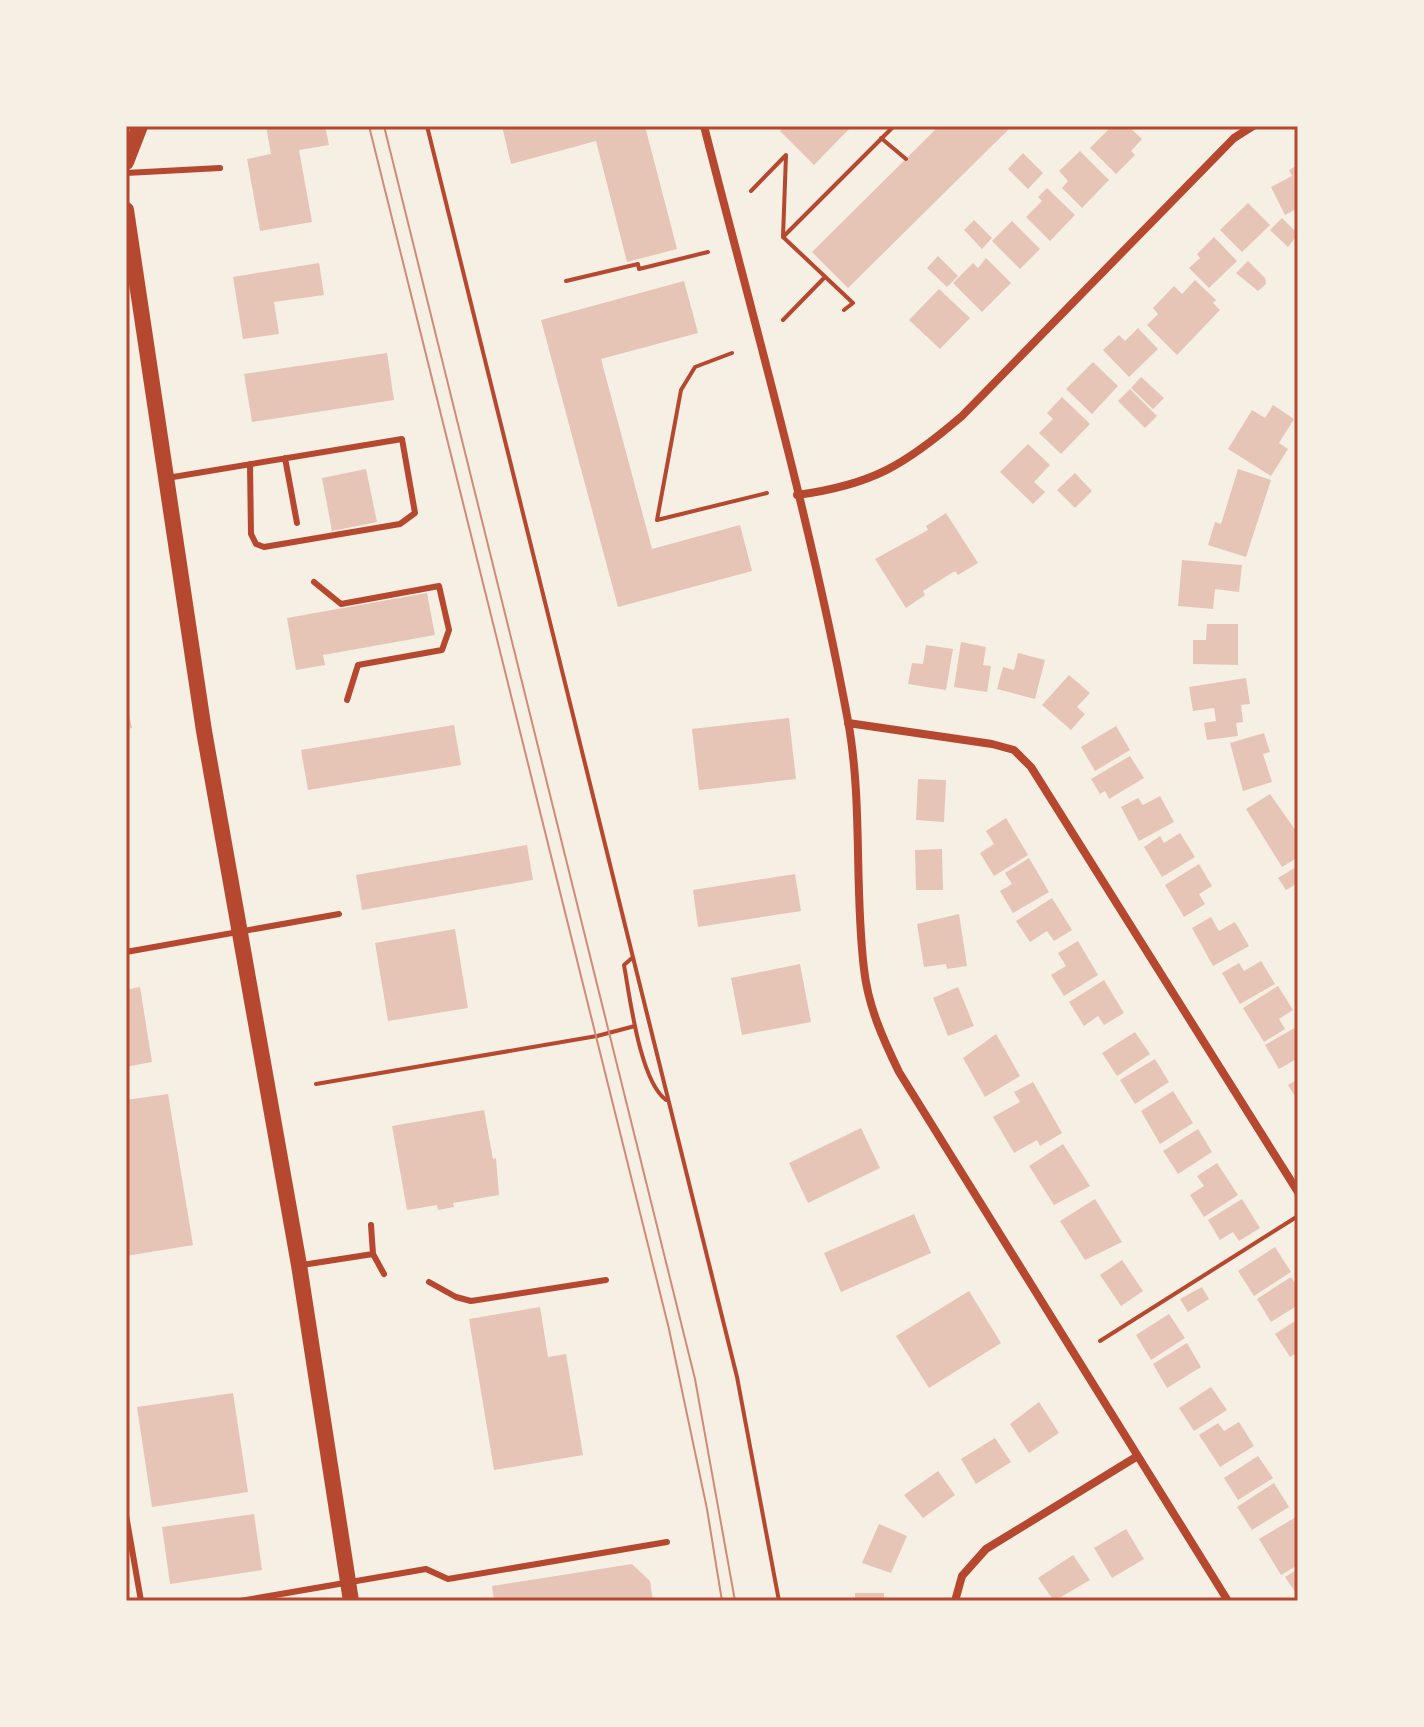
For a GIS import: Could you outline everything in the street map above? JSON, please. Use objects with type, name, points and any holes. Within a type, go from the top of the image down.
[{"type":"main road","points":[[126,162],[140,126]]},
{"type":"main road","points":[[126,210],[131,281],[239,932],[299,1265],[349,1593]]},
{"type":"street","points":[[704,126],[797,495],[848,723],[856,788],[864,969],[871,1007],[899,1072],[1228,1601]]},
{"type":"street","points":[[797,495],[861,482],[884,473],[929,445],[962,416],[1234,138],[1253,126]]},
{"type":"street","points":[[848,723],[992,744],[1014,750],[1031,767],[1298,1192]]},
{"type":"street","points":[[955,1601],[962,1576],[986,1549],[1136,1457]]},
{"type":"lane","points":[[126,173],[220,168]]},
{"type":"lane","points":[[164,479],[250,464],[285,458],[402,439],[415,513],[400,524],[264,547],[256,544],[251,534],[250,464]]},
{"type":"lane","points":[[285,458],[297,523]]},
{"type":"lane","points":[[314,582],[341,604],[439,586],[449,630],[442,650],[358,665],[347,700]]},
{"type":"lane","points":[[126,952],[339,914]]},
{"type":"lane","points":[[371,1225],[373,1254],[384,1274]]},
{"type":"lane","points":[[299,1265],[373,1254]]},
{"type":"lane","points":[[429,1282],[456,1297],[471,1301],[606,1280]]},
{"type":"lane","points":[[126,1515],[141,1601]]},
{"type":"lane","points":[[240,1601],[349,1593],[426,1569],[448,1579],[667,1542]]},
{"type":"path","points":[[427,126],[737,1377],[779,1601]]},
{"type":"path","points":[[783,237],[894,126]]},
{"type":"path","points":[[881,138],[906,159]]},
{"type":"path","points":[[751,191],[786,155],[783,237],[853,303],[844,310]]},
{"type":"path","points":[[566,281],[638,264],[639,269],[708,252]]},
{"type":"path","points":[[783,320],[825,277]]},
{"type":"path","points":[[732,353],[695,367],[681,390],[657,520],[767,493]]},
{"type":"path","points":[[633,958],[624,965],[635,1026],[656,1093],[668,1101]]},
{"type":"path","points":[[316,1084],[593,1037],[635,1026]]},
{"type":"path","points":[[1100,1341],[1298,1216]]},
{"type":"building","points":[[266,126],[325,126],[329,145],[299,150],[312,222],[260,231],[247,159],[271,154]]},
{"type":"building","points":[[502,126],[645,126],[677,249],[627,262],[596,141],[511,164]]},
{"type":"building","points":[[785,126],[852,126],[814,165],[780,131]]},
{"type":"building","points":[[939,126],[1012,126],[848,288],[812,252]]},
{"type":"building","points":[[1112,126],[1128,126],[1142,139],[1131,151],[1135,155],[1116,174],[1090,148]]},
{"type":"building","points":[[1080,151],[1109,180],[1082,208],[1062,188],[1068,181],[1059,171]]},
{"type":"building","points":[[1023,153],[1043,173],[1028,189],[1008,169]]},
{"type":"building","points":[[1298,165],[1298,208],[1285,215],[1271,187],[1292,176],[1289,170]]},
{"type":"building","points":[[1047,188],[1075,215],[1050,241],[1026,217],[1042,201],[1038,197]]},
{"type":"building","points":[[1248,203],[1270,225],[1242,252],[1220,230]]},
{"type":"building","points":[[1282,218],[1298,234],[1288,247],[1270,230]]},
{"type":"building","points":[[974,220],[992,238],[982,249],[964,230]]},
{"type":"building","points":[[1012,221],[1040,249],[1020,269],[992,241]]},
{"type":"building","points":[[1214,237],[1237,261],[1209,288],[1189,268],[1200,258],[1197,254]]},
{"type":"building","points":[[938,256],[958,276],[947,287],[927,268]]},
{"type":"building","points":[[986,258],[1011,283],[982,312],[953,283],[973,263],[978,268]]},
{"type":"building","points":[[1248,261],[1265,278],[1266,284],[1258,291],[1236,273]]},
{"type":"building","points":[[319,263],[324,295],[274,302],[279,334],[243,339],[233,277]]},
{"type":"building","points":[[1195,280],[1216,300],[1213,303],[1220,310],[1177,355],[1147,325],[1158,314],[1153,308],[1174,286],[1182,294]]},
{"type":"building","points":[[684,281],[698,333],[601,359],[652,549],[740,525],[752,571],[618,607],[541,320]]},
{"type":"building","points":[[939,289],[970,318],[940,349],[909,320]]},
{"type":"building","points":[[1138,328],[1158,349],[1129,377],[1103,350],[1119,335],[1125,341]]},
{"type":"building","points":[[387,353],[394,400],[252,422],[244,374]]},
{"type":"building","points":[[1093,362],[1118,386],[1092,414],[1066,389]]},
{"type":"building","points":[[1141,377],[1164,398],[1153,409],[1131,388]]},
{"type":"building","points":[[1130,389],[1157,416],[1145,428],[1118,401]]},
{"type":"building","points":[[1062,397],[1090,424],[1061,454],[1039,433],[1053,419],[1047,413]]},
{"type":"building","points":[[1273,405],[1294,419],[1279,443],[1288,449],[1271,476],[1228,449],[1252,410],[1265,418]]},
{"type":"building","points":[[1028,444],[1050,465],[1034,482],[1045,492],[1033,504],[1000,472]]},
{"type":"building","points":[[366,469],[377,522],[332,531],[322,478]]},
{"type":"building","points":[[1238,469],[1271,480],[1246,557],[1208,545],[1215,522],[1221,524]]},
{"type":"building","points":[[1075,473],[1092,491],[1075,508],[1057,490]]},
{"type":"building","points":[[946,513],[978,563],[958,575],[955,571],[923,591],[925,595],[906,608],[875,559],[928,530],[926,526]]},
{"type":"building","points":[[1182,560],[1242,565],[1239,592],[1215,589],[1213,609],[1178,606]]},
{"type":"building","points":[[427,593],[435,635],[323,655],[325,665],[296,670],[287,618]]},
{"type":"building","points":[[1207,624],[1238,624],[1238,665],[1193,664],[1193,640],[1206,640]]},
{"type":"building","points":[[961,642],[986,647],[983,665],[991,666],[987,692],[954,687]]},
{"type":"building","points":[[926,645],[953,649],[946,690],[908,684],[912,663],[923,664]]},
{"type":"building","points":[[1018,653],[1045,660],[1035,699],[997,689],[1003,667],[1014,670]]},
{"type":"building","points":[[1069,675],[1090,693],[1077,707],[1085,714],[1071,730],[1042,705]]},
{"type":"building","points":[[1246,678],[1250,704],[1241,705],[1243,722],[1236,723],[1238,736],[1207,740],[1204,723],[1216,721],[1214,708],[1193,711],[1189,687]]},
{"type":"building","points":[[126,700],[132,728],[126,729]]},
{"type":"building","points":[[789,718],[796,779],[699,790],[692,729]]},
{"type":"building","points":[[454,725],[461,765],[308,790],[301,750]]},
{"type":"building","points":[[1116,726],[1130,750],[1095,771],[1081,747]]},
{"type":"building","points":[[1264,733],[1270,752],[1263,754],[1272,782],[1243,791],[1230,743]]},
{"type":"building","points":[[1130,756],[1144,778],[1109,799],[1105,791],[1100,794],[1091,779]]},
{"type":"building","points":[[918,779],[946,780],[944,822],[916,820]]},
{"type":"building","points":[[1270,794],[1298,834],[1298,857],[1282,867],[1246,809]]},
{"type":"building","points":[[1160,796],[1174,822],[1139,841],[1121,807],[1138,798],[1143,805]]},
{"type":"building","points":[[1006,818],[1028,855],[994,876],[980,853],[994,844],[986,831]]},
{"type":"building","points":[[1180,833],[1195,857],[1162,877],[1144,847],[1160,836],[1164,843]]},
{"type":"building","points":[[527,845],[533,880],[362,910],[356,875]]},
{"type":"building","points":[[942,849],[943,890],[916,890],[915,850]]},
{"type":"building","points":[[1029,858],[1049,892],[1013,913],[1000,891],[1012,884],[1005,873]]},
{"type":"building","points":[[1199,864],[1212,886],[1199,894],[1205,904],[1184,917],[1165,885]]},
{"type":"building","points":[[1298,866],[1298,883],[1286,890],[1278,878]]},
{"type":"building","points":[[795,874],[801,911],[698,927],[693,890]]},
{"type":"building","points":[[1052,898],[1072,930],[1054,941],[1047,931],[1030,942],[1016,921]]},
{"type":"building","points":[[959,914],[967,966],[947,969],[946,964],[924,967],[917,924]]},
{"type":"building","points":[[1211,917],[1219,931],[1235,922],[1249,946],[1213,966],[1192,928]]},
{"type":"building","points":[[455,929],[468,1008],[388,1021],[375,943]]},
{"type":"building","points":[[1078,941],[1098,975],[1064,996],[1051,975],[1066,966],[1058,953]]},
{"type":"building","points":[[1261,961],[1275,984],[1240,1004],[1222,973],[1239,963],[1244,971]]},
{"type":"building","points":[[800,964],[811,1022],[742,1035],[731,978]]},
{"type":"building","points":[[1104,980],[1124,1013],[1104,1025],[1098,1016],[1084,1026],[1069,1002]]},
{"type":"building","points":[[1278,986],[1293,1010],[1279,1019],[1285,1029],[1264,1042],[1243,1008]]},
{"type":"building","points":[[140,987],[152,1062],[126,1067],[126,990]]},
{"type":"building","points":[[958,987],[974,1026],[948,1036],[933,998]]},
{"type":"building","points":[[1298,1026],[1298,1058],[1279,1069],[1265,1045]]},
{"type":"building","points":[[1135,1032],[1150,1054],[1117,1076],[1102,1053]]},
{"type":"building","points":[[996,1034],[1020,1076],[985,1097],[963,1058]]},
{"type":"building","points":[[1155,1059],[1169,1082],[1135,1104],[1120,1080]]},
{"type":"building","points":[[1298,1079],[1298,1101],[1288,1085]]},
{"type":"building","points":[[1033,1082],[1062,1133],[1040,1146],[1037,1140],[1014,1153],[993,1117],[1020,1102],[1014,1092]]},
{"type":"building","points":[[1173,1091],[1193,1123],[1160,1144],[1141,1111]]},
{"type":"building","points":[[168,1094],[193,1245],[126,1256],[126,1100]]},
{"type":"building","points":[[484,1110],[493,1159],[496,1158],[499,1195],[453,1203],[454,1207],[438,1210],[437,1205],[407,1210],[392,1126]]},
{"type":"building","points":[[861,1128],[880,1168],[808,1203],[789,1163]]},
{"type":"building","points":[[1198,1129],[1212,1152],[1178,1174],[1163,1151]]},
{"type":"building","points":[[1063,1144],[1090,1186],[1054,1205],[1029,1166]]},
{"type":"building","points":[[1217,1163],[1238,1195],[1204,1217],[1190,1195],[1204,1186],[1197,1176]]},
{"type":"building","points":[[1095,1199],[1122,1242],[1085,1260],[1060,1221]]},
{"type":"building","points":[[1242,1199],[1260,1228],[1239,1241],[1233,1232],[1220,1240],[1208,1220]]},
{"type":"building","points":[[914,1214],[931,1253],[841,1292],[824,1253]]},
{"type":"building","points":[[1275,1247],[1291,1272],[1254,1296],[1238,1271]]},
{"type":"building","points":[[1122,1260],[1143,1291],[1121,1306],[1100,1275]]},
{"type":"building","points":[[1291,1277],[1298,1288],[1298,1305],[1271,1322],[1257,1299]]},
{"type":"building","points":[[1202,1287],[1209,1299],[1188,1312],[1180,1299]]},
{"type":"building","points":[[969,1291],[1001,1343],[929,1388],[896,1336]]},
{"type":"building","points":[[540,1307],[548,1357],[566,1354],[583,1455],[494,1470],[469,1319]]},
{"type":"building","points":[[1169,1314],[1185,1338],[1151,1360],[1136,1335]]},
{"type":"building","points":[[1298,1319],[1298,1352],[1290,1357],[1275,1334]]},
{"type":"building","points":[[1187,1343],[1201,1367],[1167,1388],[1153,1364]]},
{"type":"building","points":[[1211,1387],[1227,1410],[1194,1431],[1179,1408]]},
{"type":"building","points":[[233,1393],[248,1492],[152,1507],[137,1407]]},
{"type":"building","points":[[1039,1402],[1059,1433],[1029,1453],[1010,1424]]},
{"type":"building","points":[[1239,1422],[1254,1446],[1220,1467],[1199,1435],[1218,1423],[1224,1431]]},
{"type":"building","points":[[995,1438],[1011,1462],[976,1484],[961,1459]]},
{"type":"building","points":[[1258,1456],[1273,1478],[1238,1500],[1224,1478]]},
{"type":"building","points":[[938,1471],[955,1495],[923,1518],[904,1495]]},
{"type":"building","points":[[1274,1483],[1289,1507],[1252,1530],[1237,1507]]},
{"type":"building","points":[[254,1514],[262,1570],[170,1584],[162,1527]]},
{"type":"building","points":[[1296,1517],[1298,1565],[1281,1575],[1259,1539]]},
{"type":"building","points":[[879,1524],[907,1536],[891,1573],[862,1563]]},
{"type":"building","points":[[1126,1529],[1144,1559],[1112,1578],[1094,1548]]},
{"type":"building","points":[[1073,1555],[1090,1580],[1054,1601],[1038,1578]]},
{"type":"building","points":[[632,1564],[650,1581],[653,1601],[494,1601],[492,1586]]},
{"type":"building","points":[[1298,1569],[1298,1596],[1285,1577]]},
{"type":"building","points":[[855,1593],[884,1593],[884,1601],[855,1601]]},
{"type":"tram line","points":[[369,126],[669,1329],[707,1509],[722,1601]]},
{"type":"tram line","points":[[384,126],[695,1379],[735,1601]]}]
